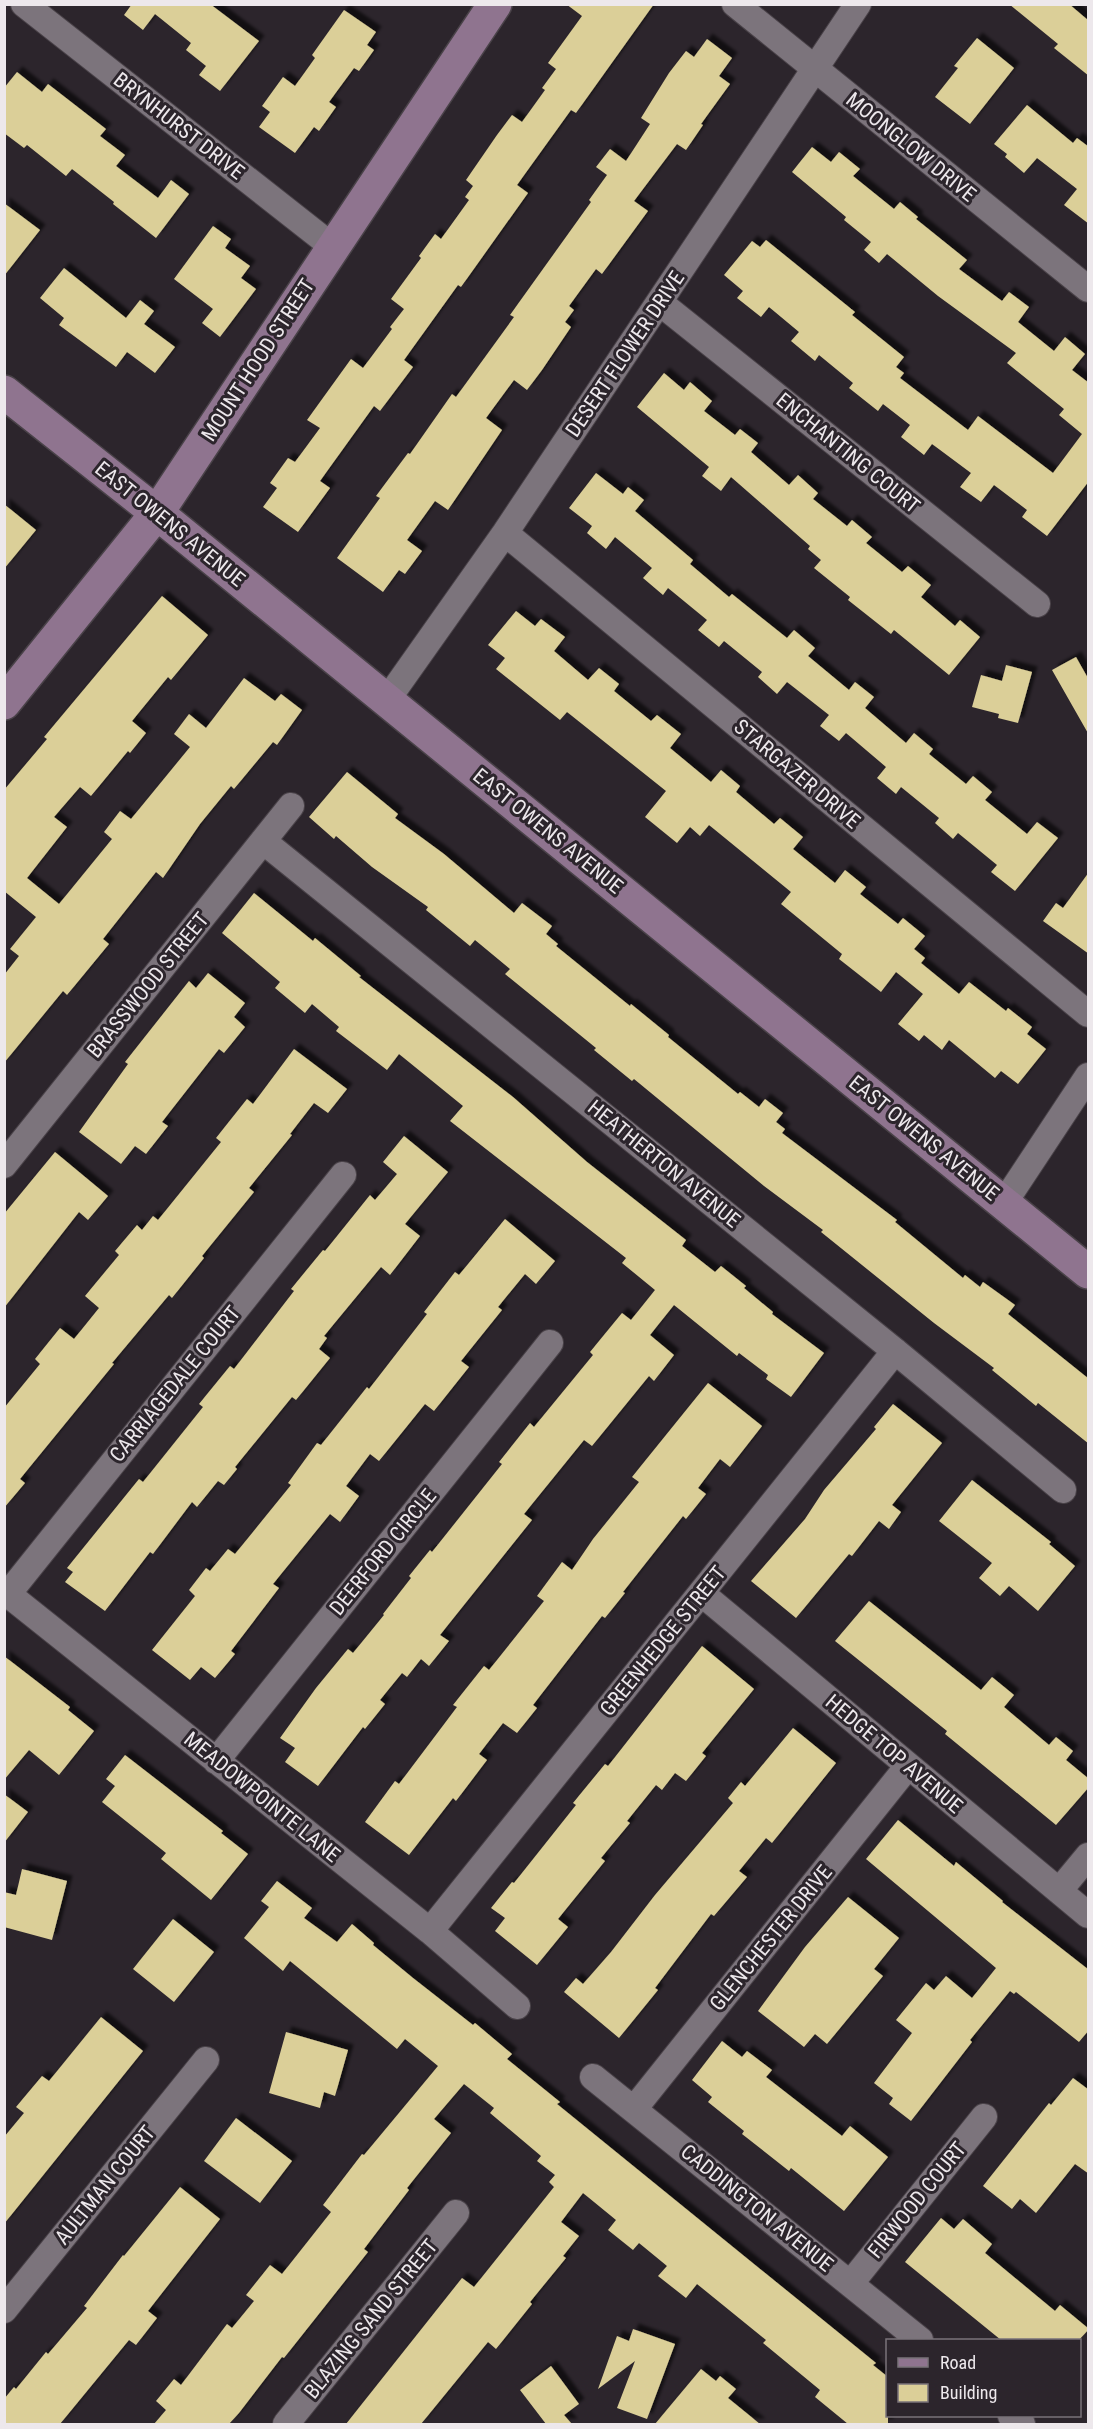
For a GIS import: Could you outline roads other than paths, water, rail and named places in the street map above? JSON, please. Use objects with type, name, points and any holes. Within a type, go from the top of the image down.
[{"type":"main road","name":"MOUNT HOOD STREET","points":[[4,704],[157,513],[495,4]]},
{"type":"main road","name":"EAST OWENS AVENUE","points":[[4,392],[157,513],[1089,1272]]},
{"type":"street","name":"BRYNHURST DRIVE","points":[[24,4],[333,247]]},
{"type":"street","name":"MOONGLOW DRIVE","points":[[735,4],[1089,289]]},
{"type":"street","name":"DESERT FLOWER DRIVE","points":[[387,700],[505,533],[858,4]]},
{"type":"street","name":"ENCHANTING COURT","points":[[659,302],[1037,604]]},
{"type":"street","name":"STARGAZER DRIVE","points":[[505,533],[1089,1014]]},
{"type":"street","name":"BRASSWOOD STREET","points":[[4,1165],[291,806]]},
{"type":"street","name":"HEATHERTON AVENUE","points":[[263,841],[895,1351],[1063,1490]]},
{"type":"street","points":[[1004,1203],[1089,1076]]},
{"type":"street","name":"CARRIAGEDALE COURT","points":[[6,1592],[343,1175]]},
{"type":"street","name":"DEERFORD CIRCLE","points":[[216,1761],[550,1343]]},
{"type":"street","name":"GREENHEDGE STREET","points":[[430,1931],[895,1351]]},
{"type":"street","name":"MEADOWPOINTE LANE","points":[[6,1592],[430,1931],[517,2006]]},
{"type":"street","name":"HEDGE TOP AVENUE","points":[[701,1593],[1089,1915]]},
{"type":"street","name":"GLENCHESTER DRIVE","points":[[634,2109],[908,1766]]},
{"type":"street","points":[[1059,1891],[1089,1856]]},
{"type":"street","name":"AULTMAN COURT","points":[[4,2310],[206,2060]]},
{"type":"street","name":"CADDINGTON AVENUE","points":[[593,2077],[919,2339]]},
{"type":"street","name":"FIRWOOD COURT","points":[[850,2283],[984,2117]]},
{"type":"street","name":"BLAZING SAND STREET","points":[[286,2424],[456,2213]]}]
